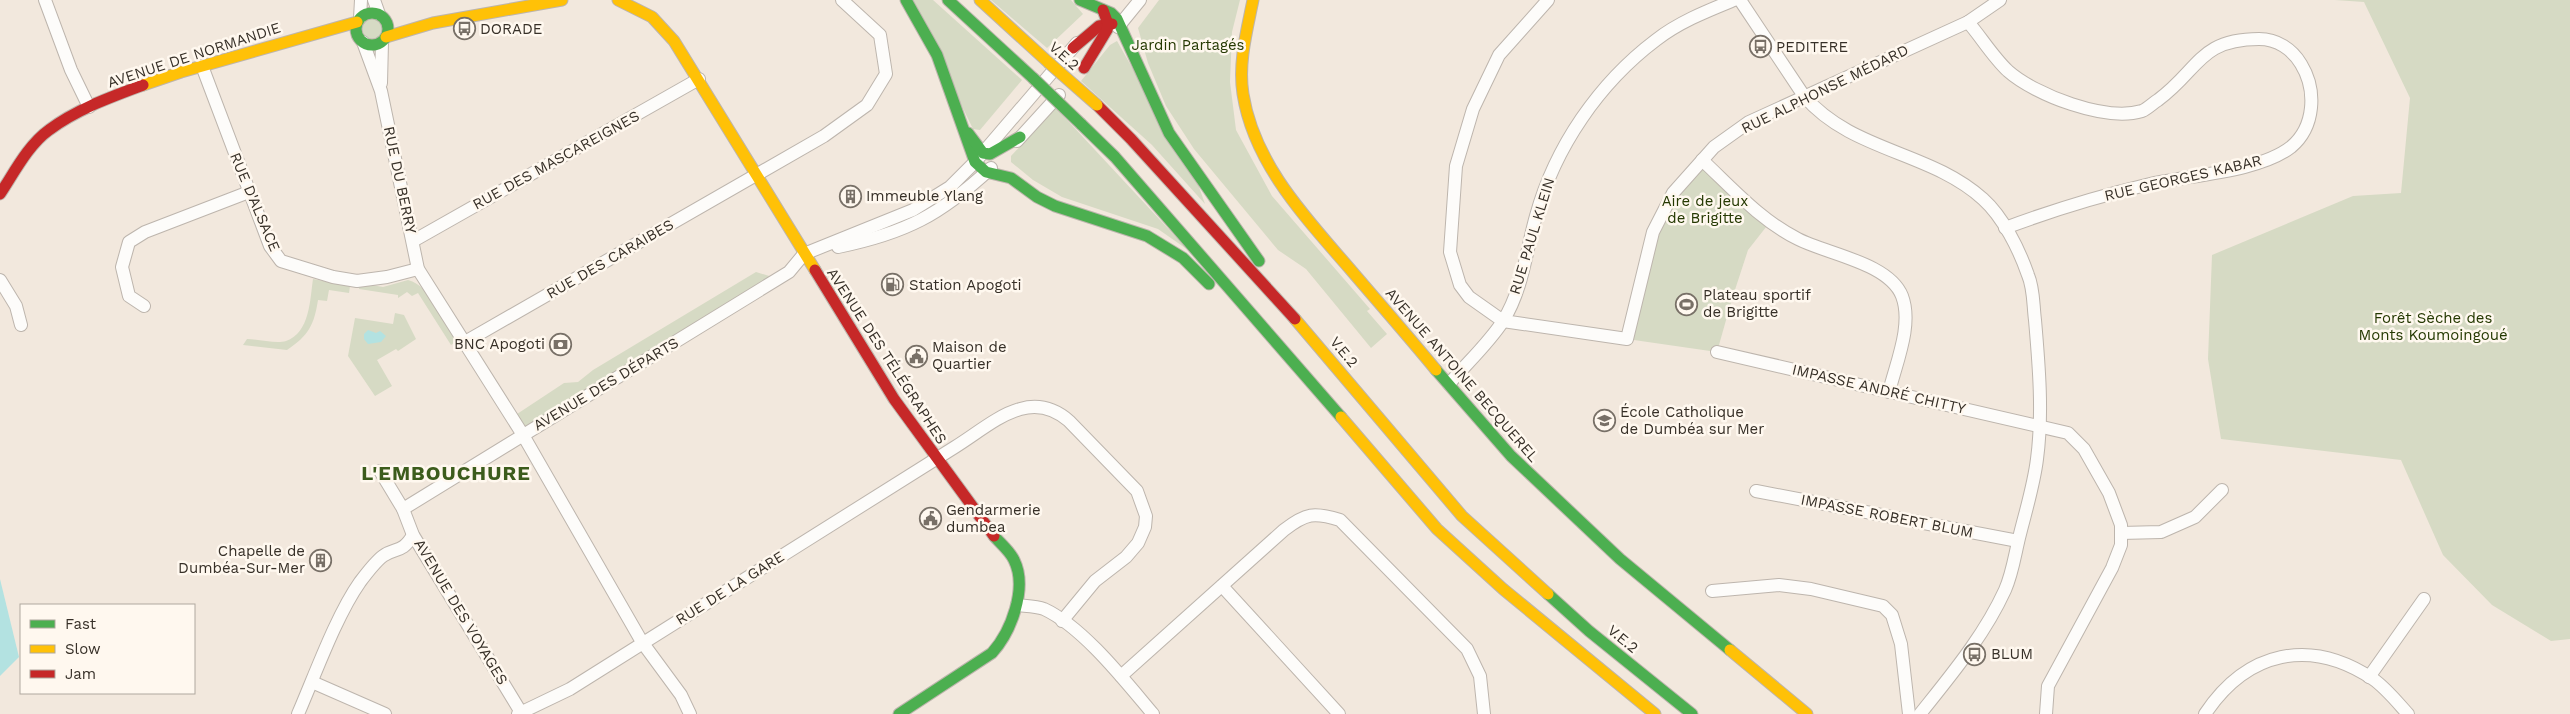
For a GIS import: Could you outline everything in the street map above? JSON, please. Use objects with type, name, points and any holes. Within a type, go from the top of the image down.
[{"type":"main road","points":[[433,23],[382,17],[371,13],[359,20],[357,33],[361,40],[372,45],[433,23],[561,0]]},
{"type":"main road","name":"AVENUE DES TÉLÉGRAPHES","points":[[618,0],[637,6],[661,22],[699,79],[894,399],[937,460],[1014,560],[1019,580],[1017,605],[1010,630],[992,653],[899,714]]},
{"type":"main road","points":[[906,0],[938,55],[965,128],[966,140],[1037,197],[1055,206],[1147,236],[1183,258],[1286,357],[1308,375]]},
{"type":"main road","points":[[948,0],[1115,157],[1308,375],[1370,452],[1437,529],[1503,589],[1656,714]]},
{"type":"main road","name":"V.E.2","points":[[980,0],[1097,105],[1138,146],[1311,336],[1462,516],[1588,631],[1692,714]]},
{"type":"main road","points":[[1073,48],[1092,31],[1114,24],[1117,18],[1107,5],[1080,0]]},
{"type":"main road","name":"AVENUE ANTOINE BECQUEREL","points":[[1253,0],[1242,78],[1248,115],[1265,153],[1290,200],[1511,456],[1620,559],[1807,714]]},
{"type":"main road","points":[[382,17],[389,28],[384,40]]},
{"type":"main road","name":"AVENUE DE NORMANDIE","points":[[0,194],[21,161],[48,130],[102,100],[202,66],[317,34],[359,20]]},
{"type":"main road","points":[[1114,24],[1170,133],[1311,336]]},
{"type":"main road","name":"AVENUE DE NORMANDIE","points":[[317,34],[361,40]]},
{"type":"main road","points":[[986,172],[1011,178],[1020,183]]},
{"type":"street","points":[[45,0],[71,70],[89,107]]},
{"type":"street","points":[[359,20],[361,0]]},
{"type":"street","points":[[374,0],[382,17]]},
{"type":"street","name":"RUE DES CARAIBES","points":[[464,342],[833,130],[867,105],[886,74],[880,35],[842,0]]},
{"type":"street","name":"AVENUE DES DÉPARTS","points":[[403,509],[789,272],[804,254],[913,210],[950,186],[987,157],[1020,137],[1084,68],[1114,24],[1140,0]]},
{"type":"street","points":[[1503,321],[1470,297],[1460,285],[1450,252],[1456,166],[1473,109],[1499,55],[1548,0]]},
{"type":"street","name":"RUE PAUL KLEIN","points":[[1449,384],[1503,321],[1518,287],[1545,185],[1578,124],[1598,96],[1656,40],[1696,16],[1734,0]]},
{"type":"street","points":[[1740,0],[1804,96],[1815,108],[1856,137],[1938,170],[1965,185],[1984,200],[2005,228],[2028,275],[2032,292],[2040,426],[2037,460],[2014,566],[1996,609],[1977,641],[1920,714]]},
{"type":"street","name":"RUE ALPHONSE MÉDARD","points":[[1503,321],[1627,339],[1653,232],[1673,193],[1714,147],[1749,122],[1968,22],[2000,0]]},
{"type":"street","name":"AVENUE DES DÉPARTS","points":[[804,254],[875,239],[918,223],[942,207],[986,172],[987,157],[1004,127],[1073,48],[1107,5]]},
{"type":"street","name":"RUE GEORGES KABAR","points":[[1968,22],[2008,70],[2026,82],[2056,97],[2115,114],[2143,111],[2164,95],[2210,50],[2236,39],[2265,39],[2278,42],[2289,49],[2305,71],[2312,100],[2306,131],[2290,147],[2265,160],[2236,169],[2150,184],[2064,206],[2005,228]]},
{"type":"street","name":"RUE DU BERRY","points":[[361,40],[381,91],[418,269]]},
{"type":"street","name":"RUE DU BERRY","points":[[381,91],[384,40]]},
{"type":"street","name":"RUE D'ALSACE","points":[[202,66],[270,246],[281,261],[333,277],[357,281],[387,277],[418,269]]},
{"type":"street","name":"RUE DES MASCAREIGNES","points":[[413,241],[699,79]]},
{"type":"street","points":[[1702,160],[1756,212],[1770,222],[1798,239],[1882,273],[1895,284],[1905,308],[1905,323],[1889,392]]},
{"type":"street","points":[[144,306],[129,296],[122,267],[129,242],[145,232],[249,192]]},
{"type":"street","points":[[418,269],[523,436],[642,642],[681,695],[690,714]]},
{"type":"street","points":[[0,280],[16,306],[21,325]]},
{"type":"street","name":"IMPASSE ANDRÉ CHITTY","points":[[1718,352],[2068,433],[2084,449],[2109,494],[2121,524],[2121,533]]},
{"type":"street","name":"RUE DE LA GARE","points":[[521,714],[570,689],[642,642],[1013,411],[1025,407],[1042,407],[1058,412],[1070,421],[1137,491],[1146,516],[1145,527],[1138,543],[1126,557],[1095,581],[1062,621]]},
{"type":"street","name":"AVENUE DES VOYAGES","points":[[380,471],[403,509],[413,535],[521,714]]},
{"type":"street","points":[[2046,714],[2048,686],[2112,568],[2121,545],[2121,533],[2161,532],[2194,517],[2222,490]]},
{"type":"street","name":"IMPASSE ROBERT BLUM","points":[[1756,491],[2018,541]]},
{"type":"street","points":[[1122,676],[1300,518],[1319,514],[1340,520],[1467,649],[1480,676],[1484,714]]},
{"type":"street","points":[[298,714],[338,623],[359,583],[383,555],[397,551],[408,543],[413,535]]},
{"type":"street","points":[[1712,591],[1779,585],[1811,589],[1883,606],[1892,614],[1901,644],[1909,714]]},
{"type":"street","points":[[1222,586],[1338,714]]},
{"type":"street","points":[[2369,677],[2424,599]]},
{"type":"street","points":[[1017,605],[1043,609],[1062,621],[1093,647],[1122,676],[1153,714]]},
{"type":"street","points":[[2206,714],[2226,687],[2246,671],[2268,660],[2288,655],[2309,654],[2331,658],[2369,677],[2389,693],[2408,714]]},
{"type":"street","points":[[312,682],[386,714]]},
{"type":"green space","points":[[911,0],[933,0],[1022,80],[980,130],[973,129]]},
{"type":"green space","points":[[991,0],[1071,0],[1083,14],[1047,48]]},
{"type":"green space","name":"Jardin Partagés","points":[[1159,0],[1240,0],[1232,32],[1230,82],[1236,130],[1272,196],[1370,309],[1367,311],[1387,334],[1371,348],[1306,269],[1278,250],[1194,149],[1166,106],[1148,63],[1138,28]]},
{"type":"green space","name":"Forêt Sèche des Monts Koumoingoué","points":[[2335,0],[2570,0],[2570,639],[2551,641],[2492,605],[2443,555],[2401,460],[2221,439],[2208,359],[2212,255],[2353,196],[2401,193],[2410,98],[2364,2]]},
{"type":"green space","points":[[368,19],[376,19],[382,25],[382,33],[376,39],[368,39],[362,33],[362,25]]},
{"type":"green space","points":[[1117,41],[1198,184],[1205,204],[1152,145],[1081,81],[1110,45]]},
{"type":"green space","points":[[1056,108],[1188,250],[1158,229],[1062,197],[1033,180],[1011,162],[1011,156]]},
{"type":"green space","name":"Aire de jeux de Brigitte","points":[[1702,160],[1770,222],[1748,250],[1717,352],[1627,339],[1653,232]]},
{"type":"green space","points":[[756,272],[779,279],[523,435],[511,418],[564,383],[578,382],[593,370]]},
{"type":"green space","points":[[313,279],[350,286],[349,293],[329,290],[327,301],[318,300],[315,316],[309,329],[301,339],[287,350],[243,345],[247,339],[282,342],[294,337],[300,331],[307,314]]},
{"type":"green space","points":[[408,280],[417,284],[431,297],[457,341],[451,345],[418,293],[412,296],[407,292],[398,298],[398,295],[359,289],[360,283],[383,287]]},
{"type":"green space","points":[[395,313],[404,315],[416,339],[398,351],[396,349],[377,360],[392,386],[375,396],[348,356],[355,318],[393,324]]},
{"type":"water","points":[[368,330],[376,333],[380,331],[386,336],[381,342],[368,344],[364,339],[364,334]]},
{"type":"water","points":[[0,579],[19,657],[0,676]]},
{"type":"traffic: fast","points":[[906,0],[937,55],[975,162],[986,172],[1011,178],[1037,197],[1055,206],[1147,236],[1183,258],[1209,284]]},
{"type":"traffic: fast","points":[[948,0],[1033,78]]},
{"type":"traffic: fast","points":[[1080,0],[1111,13],[1117,19],[1169,133],[1259,261]]},
{"type":"traffic: fast","points":[[372,13],[378,14],[383,18],[387,23],[388,29],[387,35],[383,40],[378,44],[372,45],[366,44],[361,40],[357,35],[356,29],[357,23],[361,18],[366,14],[372,13]]},
{"type":"traffic: fast","points":[[1033,78],[1081,124]]},
{"type":"traffic: fast","points":[[1081,124],[1115,157],[1341,417]]},
{"type":"traffic: fast","points":[[968,133],[983,153],[990,154],[1020,137]]},
{"type":"traffic: fast","points":[[1436,370],[1511,456],[1620,559],[1730,650]]},
{"type":"traffic: fast","points":[[899,714],[992,653],[1005,634],[1011,622],[1018,596],[1018,571],[1012,557],[994,536]]},
{"type":"traffic: fast","points":[[1548,594],[1589,631],[1692,714]]},
{"type":"traffic: slow","points":[[386,37],[433,23],[562,0]]},
{"type":"traffic: slow","points":[[618,0],[652,17],[674,41],[815,270]]},
{"type":"traffic: slow","points":[[980,0],[1048,62]]},
{"type":"traffic: slow","points":[[1253,0],[1244,47],[1242,82],[1249,120],[1258,144],[1270,167],[1300,210],[1436,370]]},
{"type":"traffic: slow","points":[[143,85],[181,72],[357,22]]},
{"type":"traffic: slow","points":[[1048,62],[1097,105]]},
{"type":"traffic: slow","points":[[1295,319],[1462,516],[1548,594]]},
{"type":"traffic: slow","points":[[1341,417],[1437,529],[1503,589],[1655,714]]},
{"type":"traffic: slow","points":[[1730,650],[1807,714]]},
{"type":"traffic: jam","points":[[1084,68],[1107,30],[1108,24],[1103,10]]},
{"type":"traffic: jam","points":[[1073,48],[1099,26],[1112,24]]},
{"type":"traffic: jam","points":[[0,194],[28,151],[41,136],[83,110],[143,85]]},
{"type":"traffic: jam","points":[[1097,105],[1131,139],[1295,319]]},
{"type":"traffic: jam","points":[[815,270],[894,399],[994,536]]},
{"type":"place","name":"DORADE","points":[[464,29]]},
{"type":"place","name":"PEDITERE","points":[[1760,47]]},
{"type":"place","name":"Immeuble Ylang","points":[[850,196]]},
{"type":"place","name":"Station Apogoti","points":[[893,285]]},
{"type":"place","name":"Plateau sportif de Brigitte","points":[[1687,304]]},
{"type":"place","name":"BNC Apogoti","points":[[561,344]]},
{"type":"place","name":"Maison de Quartier","points":[[916,356]]},
{"type":"place","name":"École Catholique de Dumbéa sur Mer","points":[[1604,421]]},
{"type":"place","name":"Gendarmerie dumbea","points":[[930,519]]},
{"type":"place","name":"Chapelle de Dumbéa-Sur-Mer","points":[[321,560]]},
{"type":"place","name":"BLUM","points":[[1975,654]]},
{"type":"district","name":"L'EMBOUCHURE","points":[[446,473]]}]
